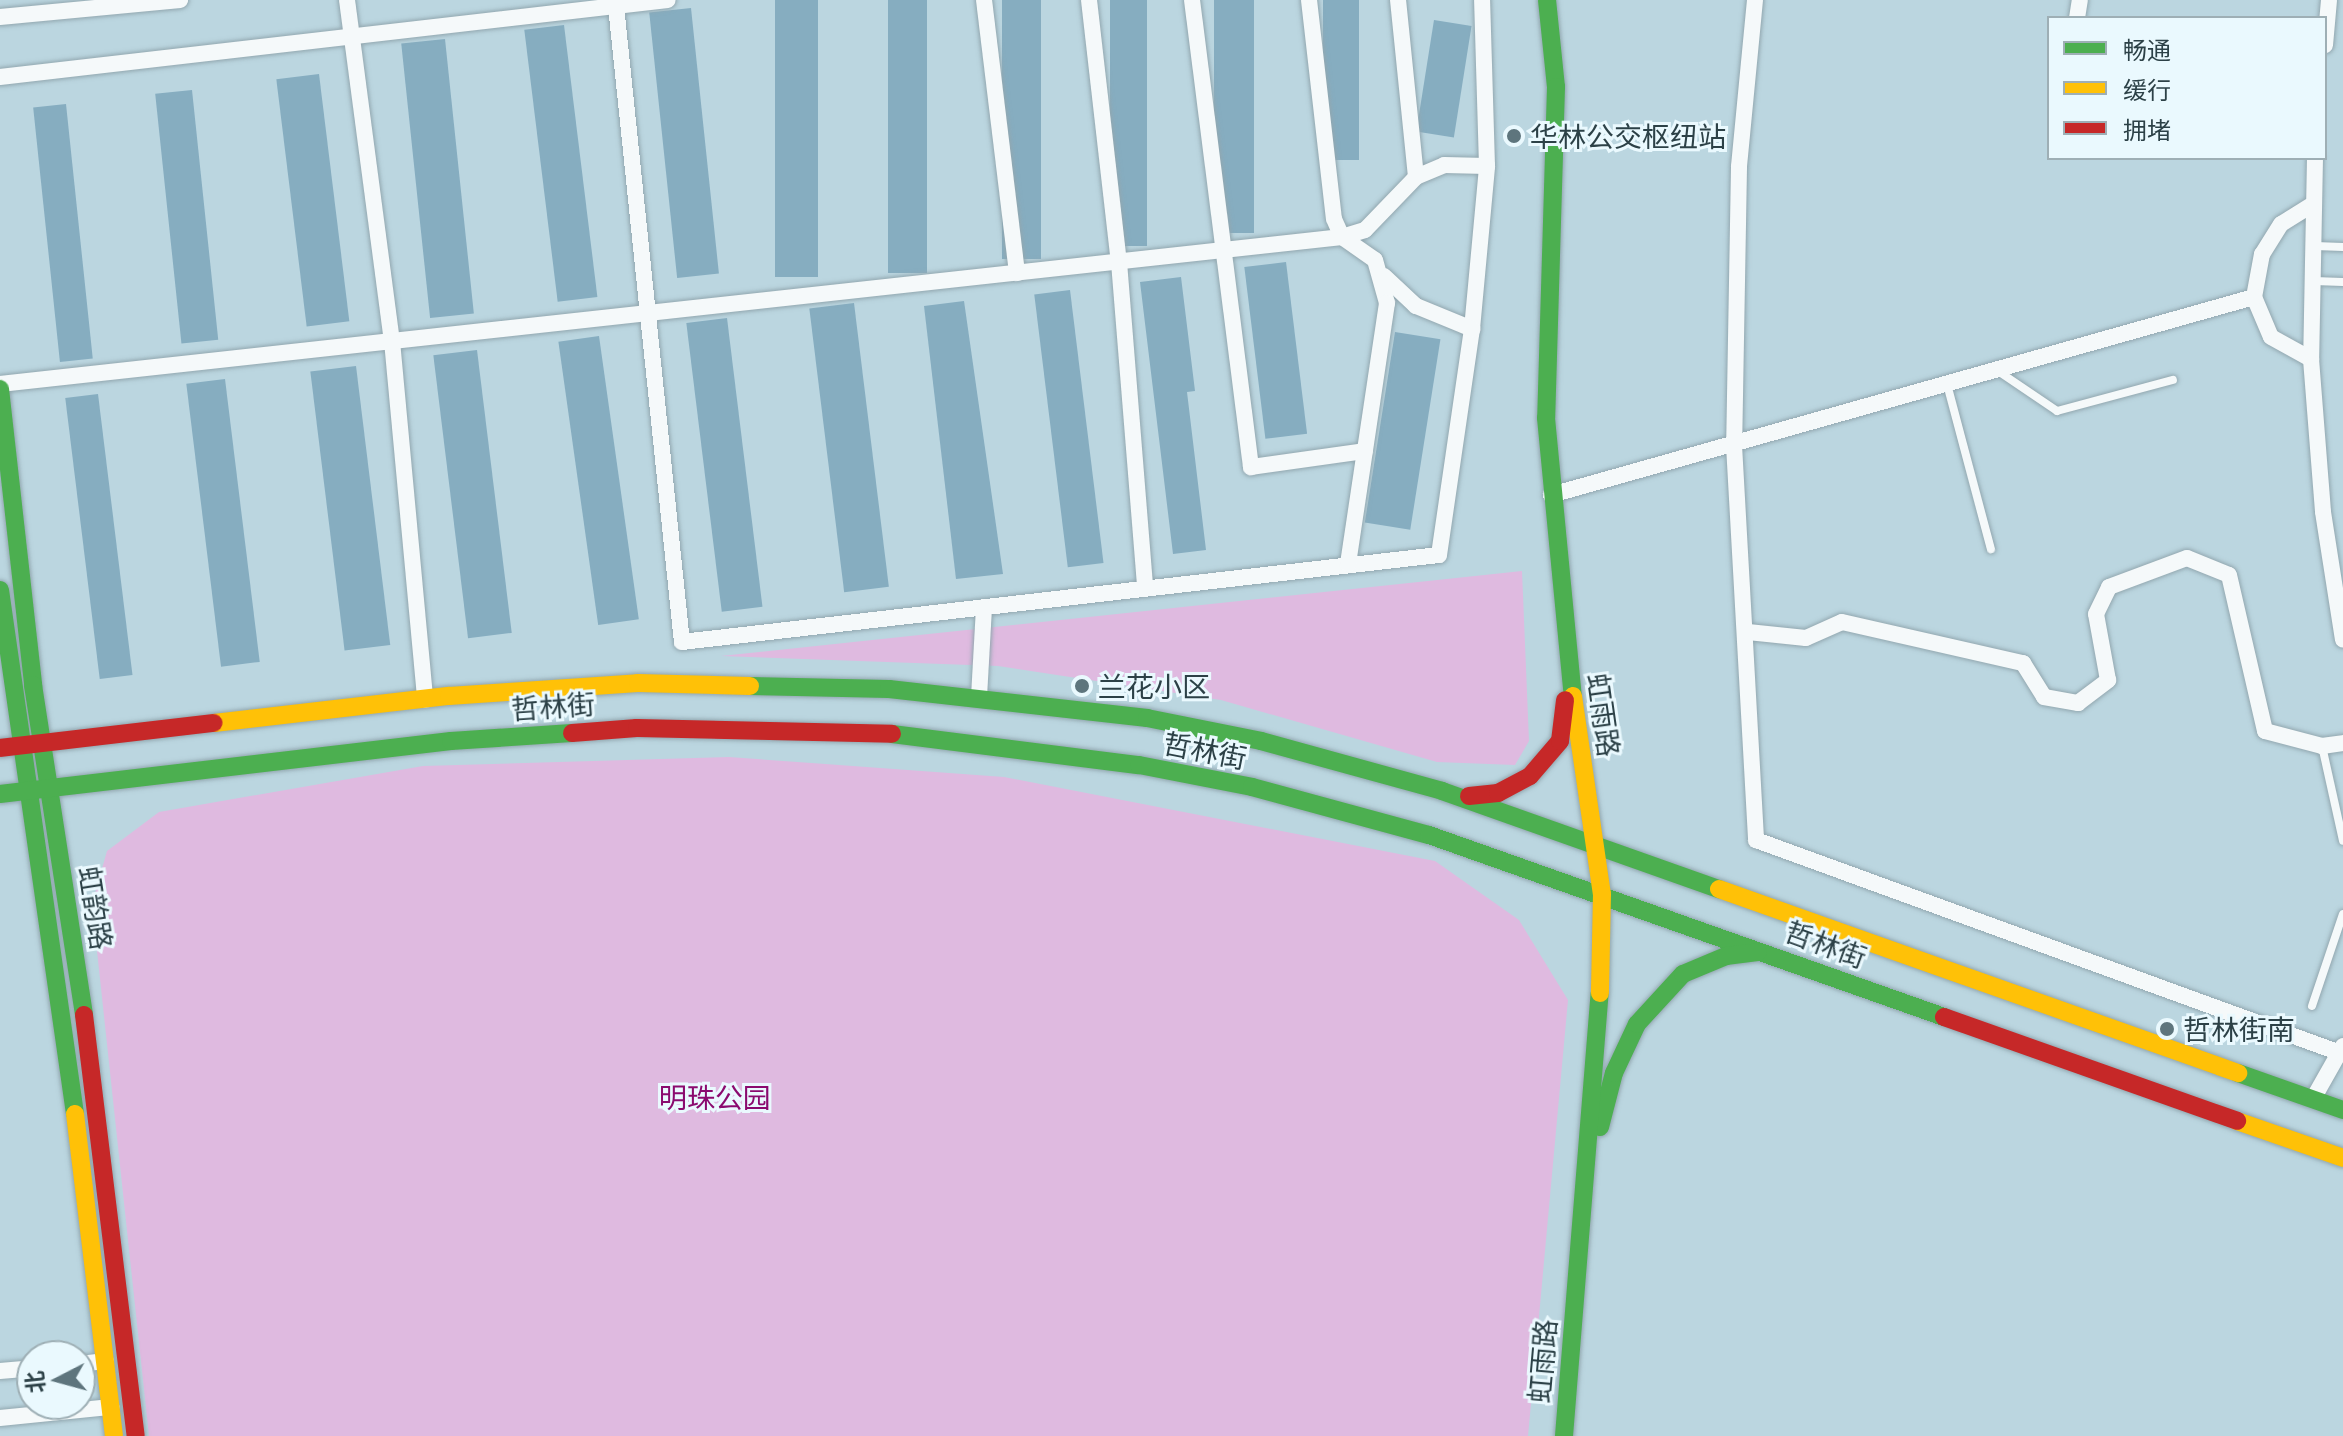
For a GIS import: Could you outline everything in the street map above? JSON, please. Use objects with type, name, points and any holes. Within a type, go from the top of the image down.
[{"type":"street","points":[[0,17],[180,0]]},
{"type":"street","points":[[347,0],[392,341],[425,699]]},
{"type":"street","points":[[0,77],[668,0]]},
{"type":"street","points":[[984,0],[1017,273]]},
{"type":"street","points":[[1089,0],[1119,262],[1145,588]]},
{"type":"street","points":[[1192,0],[1221,251],[1251,467],[1365,451]]},
{"type":"street","points":[[1309,0],[1334,219],[1342,237],[1378,266],[1416,306],[1472,329]]},
{"type":"street","points":[[1398,0],[1416,177]]},
{"type":"street","points":[[616,6],[682,642],[1439,555],[1472,329],[1487,166],[1482,0]]},
{"type":"street","name":"虹雨路","points":[[1547,0],[1556,87],[1547,357],[1551,495],[1569,667],[1602,894],[1601,983],[1564,1436]]},
{"type":"street","points":[[1755,0],[1739,167],[1734,445],[1748,632],[1756,840],[2342,1051],[2313,1099]]},
{"type":"street","points":[[2327,22],[2329,0]]},
{"type":"street","points":[[2315,160],[2310,206],[2315,246],[2311,359],[2323,512],[2343,639]]},
{"type":"street","points":[[0,386],[1342,237],[1376,220],[1416,177],[1444,165],[1487,166]]},
{"type":"street","points":[[2310,206],[2281,224],[2262,254],[2254,297],[2271,337],[2311,359]]},
{"type":"street","points":[[1348,564],[1387,303],[1371,234],[1376,220]]},
{"type":"street","points":[[1551,495],[2254,297]]},
{"type":"street","name":"虹韵路","points":[[0,386],[42,743],[84,1018],[136,1436]]},
{"type":"street","points":[[1748,632],[1806,638],[1842,622],[2023,663],[2044,697],[2078,703],[2108,680],[2096,614],[2109,587],[2187,558],[2229,575],[2265,731],[2322,746],[2343,743]]},
{"type":"street","name":"虹韵路","points":[[0,590],[114,1436]]},
{"type":"street","points":[[979,697],[984,607]]},
{"type":"street","points":[[1454,795],[1498,793],[1530,776],[1560,741],[1569,667]]},
{"type":"street","name":"哲林街","points":[[0,748],[425,699],[622,683],[758,682],[979,697],[1147,718],[1247,738],[1454,795],[2343,1110]]},
{"type":"street","name":"哲林街","points":[[0,794],[546,734],[637,728],[882,733],[1021,748],[1252,787],[1429,835],[2343,1158]]},
{"type":"street","points":[[1584,1195],[1614,1073],[1637,1024],[1683,974],[1726,956],[1764,952]]},
{"type":"street","points":[[96,1362],[106,1361]]},
{"type":"street","points":[[0,1418],[111,1407]]},
{"type":"lane","points":[[2315,246],[2343,247]]},
{"type":"lane","points":[[2314,281],[2343,282]]},
{"type":"lane","points":[[1995,369],[2057,411],[2173,380]]},
{"type":"lane","points":[[1947,382],[1991,549]]},
{"type":"lane","points":[[2322,746],[2343,841]]},
{"type":"lane","points":[[2312,1006],[2343,914]]},
{"type":"green space","points":[[1522,571],[1529,741],[1515,765],[1437,762],[1221,700],[998,666],[721,656]]},
{"type":"green space","name":"明珠公园","points":[[729,757],[1004,777],[1435,861],[1519,920],[1568,1000],[1528,1436],[149,1436],[92,904],[107,851],[159,812],[423,766]]},
{"type":"building","points":[[775,0],[818,0],[818,277],[775,277]]},
{"type":"building","points":[[888,0],[927,0],[927,273],[888,273]]},
{"type":"building","points":[[1002,0],[1041,0],[1041,259],[1002,259]]},
{"type":"building","points":[[1110,0],[1147,0],[1147,246],[1110,246]]},
{"type":"building","points":[[1214,0],[1254,0],[1254,233],[1214,233]]},
{"type":"building","points":[[1323,0],[1359,0],[1359,160],[1323,160]]},
{"type":"building","points":[[691,8],[719,274],[677,278],[649,12]]},
{"type":"building","points":[[1434,20],[1472,26],[1454,138],[1416,132]]},
{"type":"building","points":[[564,25],[597,297],[558,302],[524,30]]},
{"type":"building","points":[[445,39],[474,313],[430,318],[401,44]]},
{"type":"building","points":[[319,74],[349,321],[307,326],[276,79]]},
{"type":"building","points":[[192,90],[218,340],[181,343],[155,94]]},
{"type":"building","points":[[66,104],[93,359],[60,362],[33,107]]},
{"type":"building","points":[[1286,262],[1307,434],[1265,439],[1244,267]]},
{"type":"building","points":[[1181,277],[1195,391],[1187,392],[1206,550],[1173,554],[1140,282]]},
{"type":"building","points":[[1070,290],[1104,563],[1068,567],[1034,294]]},
{"type":"building","points":[[964,301],[1003,574],[956,579],[924,306]]},
{"type":"building","points":[[854,303],[889,587],[844,592],[809,308]]},
{"type":"building","points":[[727,318],[762,607],[722,612],[686,323]]},
{"type":"building","points":[[1395,332],[1440,339],[1410,530],[1365,523]]},
{"type":"building","points":[[599,336],[639,619],[598,625],[558,342]]},
{"type":"building","points":[[477,350],[512,633],[468,638],[433,355]]},
{"type":"building","points":[[356,366],[390,645],[345,651],[310,372]]},
{"type":"building","points":[[225,379],[260,662],[221,667],[186,384]]},
{"type":"building","points":[[98,394],[132,675],[100,679],[65,398]]},
{"type":"traffic: fast","points":[[1547,0],[1556,87],[1546,418],[1573,696]]},
{"type":"traffic: fast","points":[[0,389],[33,685],[84,1015]]},
{"type":"traffic: fast","points":[[0,590],[75,1114]]},
{"type":"traffic: fast","points":[[750,686],[889,689],[1147,718],[1261,741],[1442,791],[1719,889]]},
{"type":"traffic: fast","points":[[0,794],[451,741],[572,733]]},
{"type":"traffic: fast","points":[[892,734],[1139,765],[1252,787],[1429,835],[1944,1017]]},
{"type":"traffic: fast","points":[[1600,1127],[1614,1073],[1637,1024],[1683,974],[1726,956],[1758,952]]},
{"type":"traffic: fast","points":[[1564,1436],[1600,993]]},
{"type":"traffic: fast","points":[[2238,1073],[2343,1110]]},
{"type":"traffic: slow","points":[[214,723],[449,696],[638,683],[750,686]]},
{"type":"traffic: slow","points":[[1573,696],[1602,894],[1600,993]]},
{"type":"traffic: slow","points":[[1719,889],[2238,1073]]},
{"type":"traffic: slow","points":[[75,1114],[114,1436]]},
{"type":"traffic: slow","points":[[2237,1121],[2343,1158]]},
{"type":"traffic: jam","points":[[1469,796],[1498,793],[1530,776],[1560,741],[1565,700]]},
{"type":"traffic: jam","points":[[0,748],[214,723]]},
{"type":"traffic: jam","points":[[572,733],[637,728],[892,734]]},
{"type":"traffic: jam","points":[[84,1015],[136,1436]]},
{"type":"traffic: jam","points":[[1944,1017],[2237,1121]]},
{"type":"place","name":"华林公交枢纽站","points":[[1514,136]]},
{"type":"place","name":"兰花小区","points":[[1082,686]]},
{"type":"place","name":"哲林街南","points":[[2167,1029]]}]
